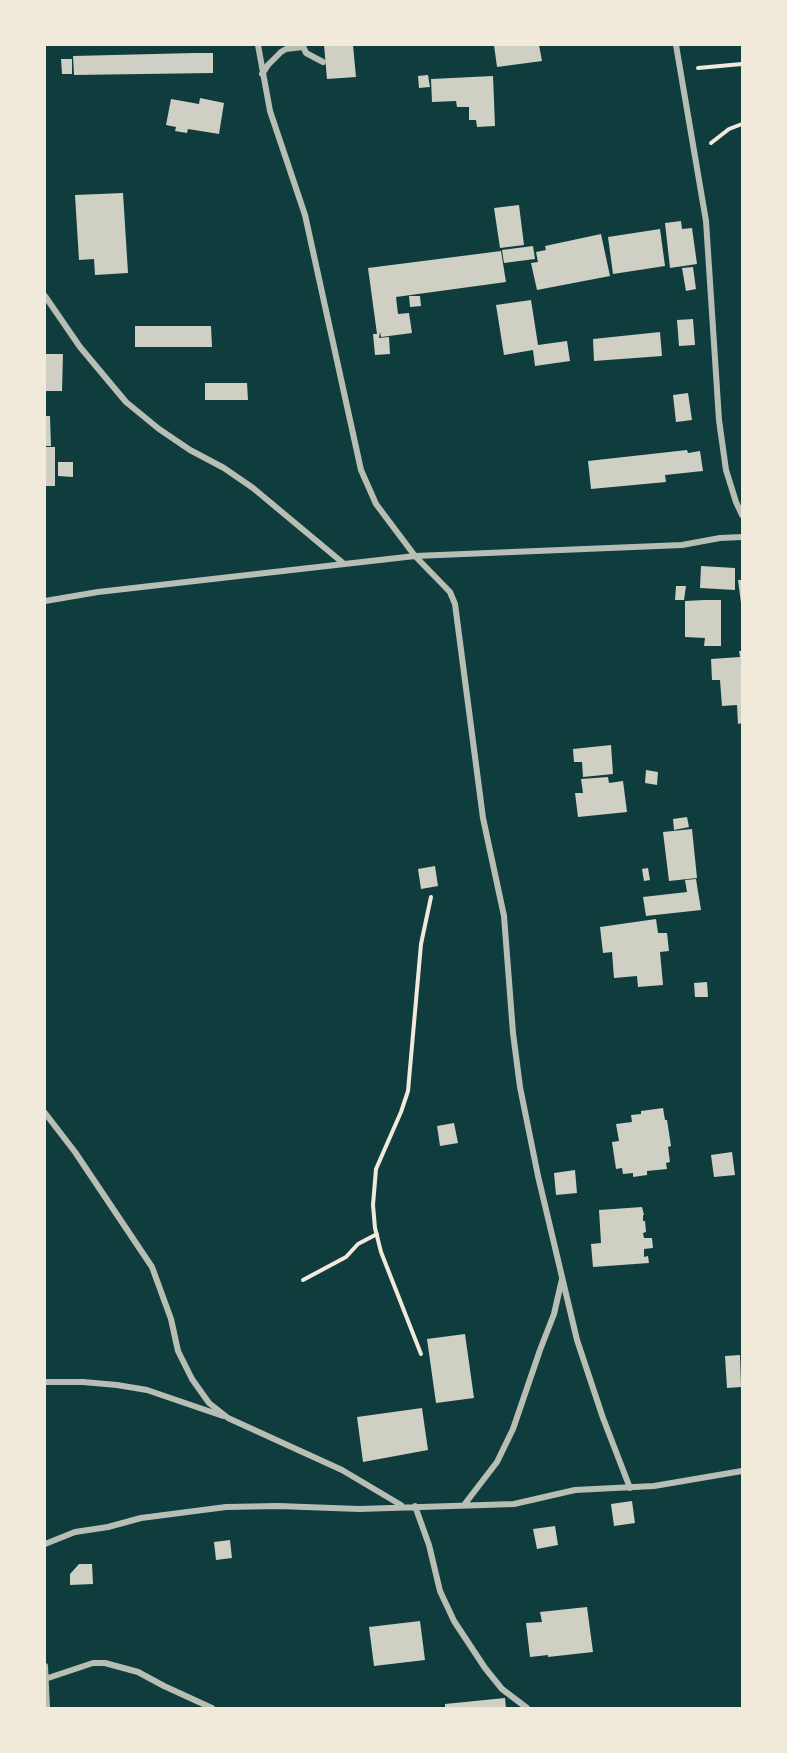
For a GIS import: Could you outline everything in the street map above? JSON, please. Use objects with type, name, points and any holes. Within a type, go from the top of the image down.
[{"type":"street","points":[[258,45],[270,111],[304,215],[362,470],[376,504],[415,556],[440,579],[450,592],[455,604],[483,818],[504,916],[513,1033],[520,1087],[538,1176],[577,1340],[603,1418],[630,1488]]},
{"type":"street","points":[[676,45],[706,221],[719,420],[726,470],[742,515]]},
{"type":"street","points":[[262,74],[285,47],[303,46],[312,57],[323,62]]},
{"type":"street","points":[[45,296],[80,347],[126,402],[190,450],[224,468],[253,488],[343,563]]},
{"type":"street","points":[[45,601],[98,592],[415,556],[670,545],[742,537]]},
{"type":"street","points":[[45,1113],[75,1152],[152,1267],[171,1319],[178,1351],[192,1379],[209,1402],[228,1418]]},
{"type":"street","points":[[464,1505],[497,1462],[513,1429],[554,1314],[562,1276]]},
{"type":"street","points":[[45,1382],[83,1382],[147,1390],[228,1418],[342,1470],[402,1506]]},
{"type":"street","points":[[45,1544],[75,1532],[108,1527],[141,1518],[226,1507],[359,1509],[514,1504],[575,1491],[630,1488],[742,1471]]},
{"type":"street","points":[[415,1506],[429,1545],[440,1591],[454,1621],[502,1689],[527,1708]]},
{"type":"street","points":[[45,1679],[93,1663],[105,1663],[138,1672],[212,1708]]},
{"type":"street","points":[[45,1666],[47,1708]]},
{"type":"path","points":[[680,70],[742,64]]},
{"type":"path","points":[[696,155],[729,129],[742,124]]},
{"type":"path","points":[[421,1353],[381,1252],[373,1205],[376,1169],[408,1091],[422,944],[431,897]]},
{"type":"path","points":[[303,1280],[346,1257],[358,1244],[377,1234]]},
{"type":"building","points":[[324,45],[353,45],[356,77],[327,79]]},
{"type":"building","points":[[494,45],[539,45],[542,61],[497,67]]},
{"type":"building","points":[[213,53],[213,73],[74,75],[73,56]]},
{"type":"building","points":[[61,59],[72,59],[72,74],[62,74]]},
{"type":"building","points":[[428,75],[430,87],[419,88],[418,76]]},
{"type":"building","points":[[493,76],[495,126],[477,127],[476,120],[469,120],[469,107],[457,107],[456,101],[432,102],[431,79]]},
{"type":"building","points":[[200,98],[224,103],[219,134],[188,129],[187,133],[175,131],[176,127],[166,125],[171,99],[199,104]]},
{"type":"building","points":[[123,193],[128,273],[95,275],[94,259],[79,260],[75,195]]},
{"type":"building","points":[[519,205],[524,245],[500,248],[494,208]]},
{"type":"building","points":[[681,221],[682,229],[692,228],[697,264],[670,268],[665,223]]},
{"type":"building","points":[[660,229],[665,266],[613,274],[608,237]]},
{"type":"building","points":[[601,234],[610,276],[537,290],[531,263],[538,262],[536,252],[546,250],[545,246]]},
{"type":"building","points":[[533,246],[535,259],[504,263],[502,250]]},
{"type":"building","points":[[501,251],[506,282],[396,297],[398,314],[409,313],[412,333],[381,337],[380,332],[379,338],[389,337],[390,354],[375,355],[373,334],[377,334],[368,268]]},
{"type":"building","points":[[693,267],[696,289],[686,291],[682,268]]},
{"type":"building","points":[[409,296],[420,296],[421,306],[410,307]]},
{"type":"building","points":[[531,300],[538,345],[567,341],[570,361],[535,366],[533,350],[504,355],[496,305]]},
{"type":"building","points":[[693,319],[695,345],[679,346],[677,320]]},
{"type":"building","points":[[135,326],[211,326],[212,347],[135,347]]},
{"type":"building","points":[[660,332],[662,356],[594,361],[593,339]]},
{"type":"building","points":[[45,354],[63,354],[62,391],[45,391]]},
{"type":"building","points":[[205,383],[247,383],[248,400],[205,400]]},
{"type":"building","points":[[688,393],[692,420],[676,422],[673,395]]},
{"type":"building","points":[[45,416],[50,416],[51,446],[45,446]]},
{"type":"building","points":[[45,447],[55,447],[55,486],[45,486]]},
{"type":"building","points":[[687,450],[688,453],[700,451],[703,471],[665,475],[666,482],[591,489],[588,461]]},
{"type":"building","points":[[58,462],[73,462],[73,477],[58,476]]},
{"type":"building","points":[[701,566],[735,568],[735,590],[700,588]]},
{"type":"building","points":[[738,580],[742,580],[742,603],[741,603]]},
{"type":"building","points":[[676,586],[686,586],[684,600],[675,600]]},
{"type":"building","points":[[721,600],[721,646],[704,646],[705,638],[685,637],[685,601]]},
{"type":"building","points":[[739,651],[742,651],[742,723],[738,724],[737,705],[722,706],[720,680],[712,680],[711,659],[740,657]]},
{"type":"building","points":[[611,745],[613,774],[583,777],[582,762],[574,762],[573,749]]},
{"type":"building","points":[[646,770],[658,772],[657,785],[645,783]]},
{"type":"building","points":[[608,777],[609,783],[623,781],[627,812],[578,817],[575,793],[583,793],[581,779]]},
{"type":"building","points":[[687,817],[689,827],[674,830],[673,819]]},
{"type":"building","points":[[692,829],[697,878],[669,881],[663,832]]},
{"type":"building","points":[[435,866],[438,886],[421,889],[418,869]]},
{"type":"building","points":[[648,868],[650,880],[644,881],[642,869]]},
{"type":"building","points":[[696,879],[701,910],[646,916],[643,897],[687,892],[685,880]]},
{"type":"building","points":[[656,919],[658,933],[667,933],[669,951],[660,952],[663,985],[638,987],[637,976],[614,978],[612,952],[603,953],[600,927]]},
{"type":"building","points":[[707,982],[708,997],[695,997],[694,983]]},
{"type":"building","points":[[663,1108],[671,1146],[668,1147],[670,1162],[666,1163],[667,1169],[647,1171],[647,1175],[633,1177],[633,1173],[623,1174],[622,1168],[616,1169],[612,1142],[619,1141],[616,1124],[632,1122],[631,1115],[641,1114],[641,1111]]},
{"type":"building","points":[[454,1123],[458,1143],[440,1146],[437,1126]]},
{"type":"building","points":[[732,1152],[735,1175],[714,1177],[711,1155]]},
{"type":"building","points":[[575,1170],[577,1193],[556,1195],[554,1173]]},
{"type":"building","points":[[642,1207],[646,1232],[643,1233],[644,1238],[652,1238],[653,1248],[644,1249],[644,1257],[648,1256],[649,1263],[593,1267],[591,1244],[601,1243],[599,1210]]},
{"type":"building","points":[[465,1334],[474,1398],[436,1403],[427,1339]]},
{"type":"building","points":[[740,1355],[741,1387],[727,1388],[725,1356]]},
{"type":"building","points":[[422,1408],[428,1450],[363,1462],[357,1417]]},
{"type":"building","points":[[632,1501],[635,1523],[614,1526],[611,1504]]},
{"type":"building","points":[[555,1526],[558,1545],[537,1549],[533,1529]]},
{"type":"building","points":[[230,1540],[232,1558],[216,1560],[214,1542]]},
{"type":"building","points":[[79,1564],[92,1564],[93,1584],[70,1585],[70,1574]]},
{"type":"building","points":[[587,1607],[593,1652],[530,1657],[526,1623],[542,1622],[540,1612]]},
{"type":"building","points":[[420,1621],[425,1660],[374,1666],[369,1627]]},
{"type":"building","points":[[505,1698],[506,1708],[445,1708],[445,1704]]}]
